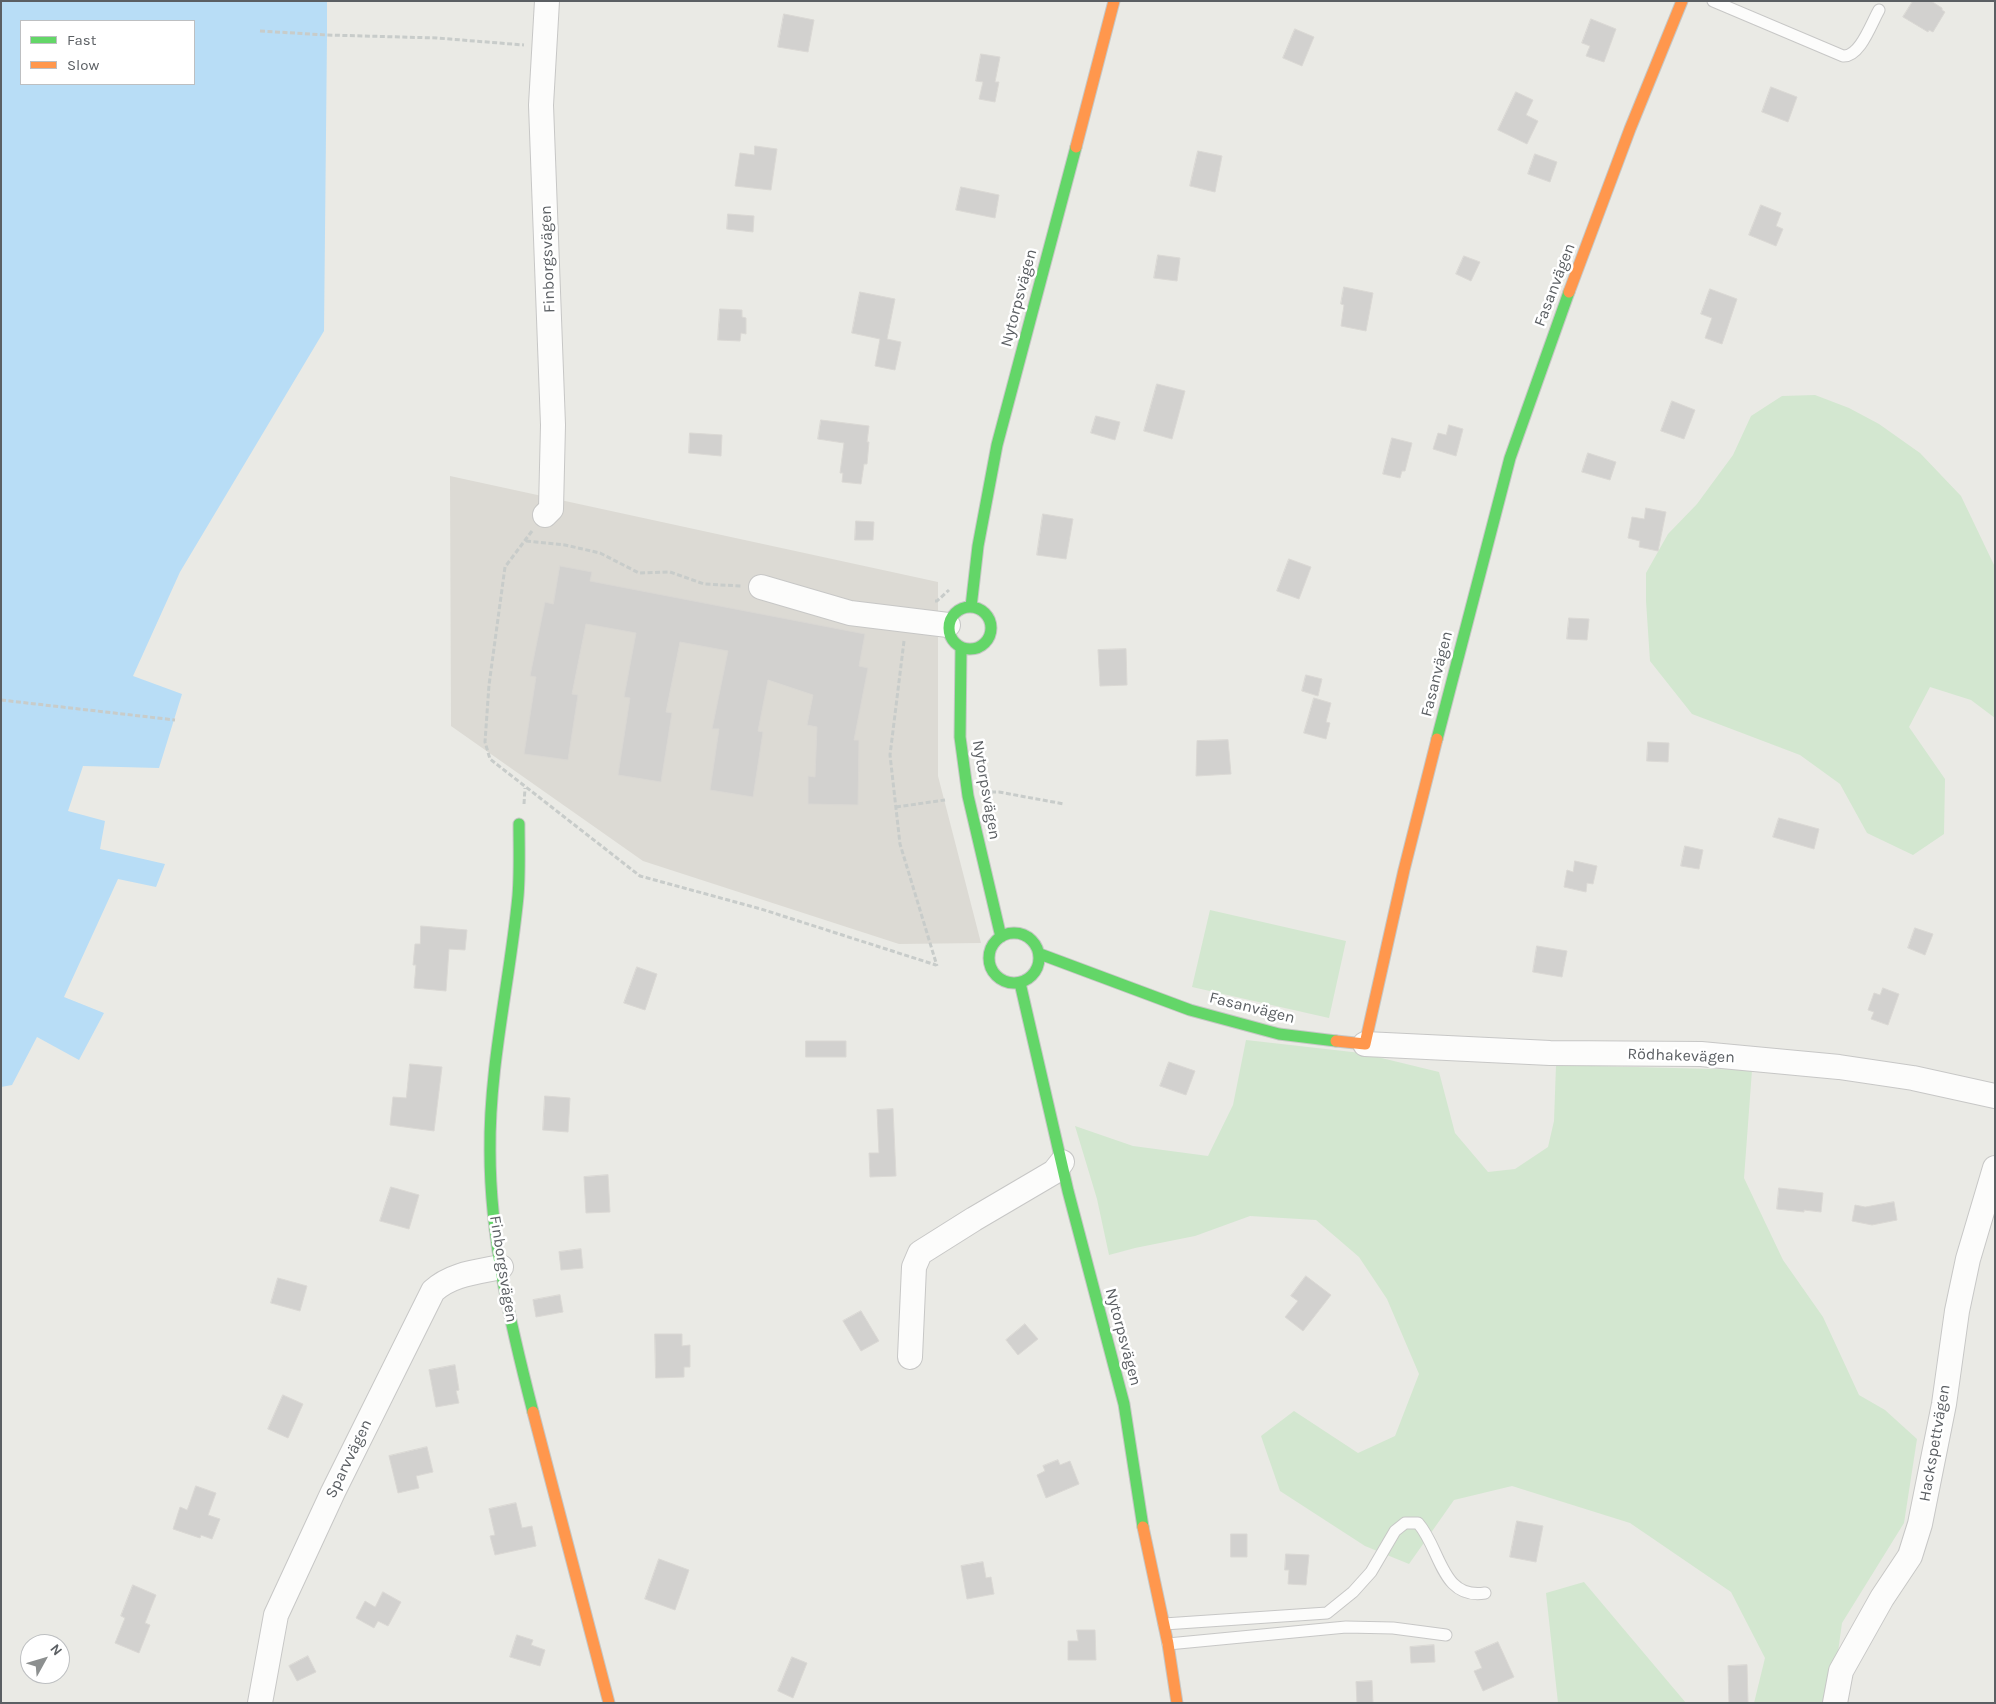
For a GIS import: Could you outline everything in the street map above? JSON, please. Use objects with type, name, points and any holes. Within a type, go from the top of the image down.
[{"type":"street","name":"Finborgsvägen","points":[[545,515],[551,509],[553,425],[541,105],[547,1]]},
{"type":"street","name":"Nytorpsvägen","points":[[971,607],[973,572],[998,445],[1114,1]]},
{"type":"street","name":"Fasanvägen","points":[[1040,954],[1190,1010],[1279,1034],[1364,1044],[1404,870],[1470,606],[1510,458],[1559,318],[1630,129],[1682,1]]},
{"type":"street","points":[[762,587],[850,613],[948,624]]},
{"type":"street","points":[[971,607],[982,611],[988,616],[990,624],[988,639],[976,653],[961,648],[950,638],[948,624],[954,613],[960,609],[971,607]]},
{"type":"street","name":"Nytorpsvägen","points":[[961,648],[960,736],[966,786],[1001,937]]},
{"type":"street","name":"Finborgsvägen","points":[[519,824],[518,895],[500,1027],[489,1149],[491,1188],[505,1300],[537,1431],[567,1547],[592,1631],[609,1703]]},
{"type":"street","points":[[1017,928],[1034,942],[1040,954],[1040,962],[1035,973],[1028,980],[1020,983],[1006,982],[992,971],[988,954],[1001,937],[1017,928]]},
{"type":"street","name":"Nytorpsvägen","points":[[1020,983],[1062,1162],[1124,1404],[1144,1530],[1168,1644],[1177,1703]]},
{"type":"street","name":"Rödhakevägen","points":[[1364,1044],[1550,1052],[1700,1054],[1839,1067],[1914,1078],[1995,1096]]},
{"type":"street","points":[[910,1357],[914,1267],[920,1252],[1054,1172],[1062,1162]]},
{"type":"street","name":"Hackspettvägen","points":[[1835,1703],[1841,1671],[1882,1598],[1910,1556],[1920,1524],[1944,1404],[1968,1259],[1995,1168]]},
{"type":"street","name":"Sparvvägen","points":[[260,1703],[276,1615],[333,1492],[432,1291],[442,1282],[454,1277],[501,1267]]},
{"type":"lane","points":[[1713,1],[1843,56],[1856,52],[1878,10]]},
{"type":"lane","points":[[1164,1624],[1327,1614],[1353,1592],[1371,1572],[1395,1531],[1405,1523],[1418,1523],[1427,1533],[1446,1575],[1455,1587],[1472,1595],[1485,1593]]},
{"type":"lane","points":[[1168,1644],[1346,1627],[1393,1628],[1446,1635]]},
{"type":"path","points":[[260,31],[437,38],[543,47]]},
{"type":"path","points":[[545,515],[505,567],[489,685],[485,742],[490,759],[640,876],[761,909],[937,966]]},
{"type":"path","points":[[525,540],[565,545],[600,553],[639,573],[670,572],[704,584],[762,587]]},
{"type":"path","points":[[1,700],[174,720]]},
{"type":"shaded area","points":[[450,476],[938,582],[938,776],[981,943],[899,944],[643,861],[451,726]]},
{"type":"green space","points":[[1815,395],[1849,408],[1879,424],[1920,453],[1961,496],[1995,567],[1995,718],[1971,700],[1930,687],[1909,727],[1945,779],[1944,834],[1913,855],[1867,833],[1840,784],[1800,755],[1692,714],[1650,661],[1646,573],[1668,534],[1697,504],[1733,455],[1751,416],[1782,396]]},
{"type":"green space","points":[[1210,910],[1346,941],[1329,1018],[1192,987]]},
{"type":"green space","points":[[1246,1040],[1361,1053],[1439,1072],[1455,1133],[1488,1172],[1515,1169],[1548,1147],[1554,1121],[1556,1065],[1752,1070],[1744,1178],[1783,1260],[1823,1317],[1859,1395],[1885,1410],[1917,1439],[1904,1523],[1842,1623],[1831,1703],[1754,1703],[1765,1658],[1731,1592],[1630,1523],[1512,1486],[1454,1500],[1409,1564],[1365,1546],[1280,1491],[1261,1436],[1294,1411],[1358,1453],[1395,1436],[1419,1374],[1387,1299],[1359,1257],[1316,1220],[1250,1216],[1195,1236],[1109,1255],[1097,1199],[1075,1126],[1133,1146],[1208,1156],[1233,1105]]},
{"type":"green space","points":[[1584,1582],[1686,1703],[1558,1703],[1546,1593]]},
{"type":"water","points":[[1,1],[327,1],[324,331],[180,572],[133,676],[182,694],[159,768],[83,766],[68,811],[105,821],[100,849],[165,864],[156,887],[118,879],[64,997],[104,1013],[79,1060],[37,1037],[12,1085],[1,1087]]},
{"type":"building","points":[[1913,1],[1931,1],[1945,12],[1933,32],[1929,30],[1928,32],[1903,17]]},
{"type":"building","points":[[784,14],[814,20],[808,52],[778,47]]},
{"type":"building","points":[[1591,19],[1616,29],[1604,62],[1586,56],[1590,46],[1582,43]]},
{"type":"building","points":[[1295,29],[1314,37],[1302,66],[1283,58]]},
{"type":"building","points":[[981,54],[1000,57],[995,82],[999,82],[995,102],[979,99],[983,82],[976,81]]},
{"type":"building","points":[[1771,87],[1797,97],[1788,122],[1762,112]]},
{"type":"building","points":[[1516,92],[1533,100],[1526,115],[1538,121],[1527,144],[1498,130]]},
{"type":"building","points":[[755,146],[777,149],[771,190],[735,186],[740,153],[754,155]]},
{"type":"building","points":[[1198,151],[1222,156],[1215,192],[1190,186]]},
{"type":"building","points":[[1535,154],[1557,162],[1550,182],[1528,174]]},
{"type":"building","points":[[961,187],[999,195],[995,218],[956,210]]},
{"type":"building","points":[[1761,205],[1781,213],[1776,226],[1783,229],[1776,246],[1749,235]]},
{"type":"building","points":[[728,214],[754,216],[753,232],[727,229]]},
{"type":"building","points":[[1158,255],[1180,258],[1177,281],[1154,278]]},
{"type":"building","points":[[1464,256],[1480,262],[1471,281],[1456,274]]},
{"type":"building","points":[[1344,287],[1373,293],[1366,331],[1341,326],[1344,305],[1341,304]]},
{"type":"building","points":[[1710,289],[1737,299],[1722,344],[1705,338],[1712,318],[1701,314]]},
{"type":"building","points":[[860,292],[895,299],[887,339],[901,342],[895,370],[875,366],[880,339],[852,333]]},
{"type":"building","points":[[720,309],[742,310],[742,317],[746,318],[746,334],[741,333],[740,341],[718,340]]},
{"type":"building","points":[[1157,384],[1185,391],[1172,439],[1144,431]]},
{"type":"building","points":[[1672,401],[1695,410],[1684,439],[1661,431]]},
{"type":"building","points":[[1096,416],[1120,422],[1115,440],[1091,433]]},
{"type":"building","points":[[821,420],[869,426],[867,464],[864,464],[861,484],[842,482],[843,473],[840,473],[844,443],[818,439]]},
{"type":"building","points":[[1449,425],[1463,429],[1456,456],[1433,449],[1438,433],[1446,435]]},
{"type":"building","points":[[690,433],[722,435],[721,456],[689,453]]},
{"type":"building","points":[[1392,438],[1412,443],[1405,471],[1402,471],[1400,478],[1383,474]]},
{"type":"building","points":[[1588,453],[1616,462],[1610,480],[1582,472]]},
{"type":"building","points":[[1646,508],[1666,512],[1658,551],[1639,547],[1640,541],[1628,538],[1632,517],[1644,519]]},
{"type":"building","points":[[1043,514],[1073,519],[1066,559],[1037,555]]},
{"type":"building","points":[[856,521],[874,522],[873,540],[855,540]]},
{"type":"building","points":[[1289,559],[1311,567],[1299,599],[1277,591]]},
{"type":"building","points":[[560,566],[592,572],[590,581],[865,634],[859,666],[868,668],[854,740],[859,740],[858,805],[808,804],[808,776],[815,777],[817,727],[807,725],[813,695],[768,680],[758,731],[763,732],[753,797],[710,790],[719,729],[712,729],[728,651],[680,642],[666,712],[672,713],[661,782],[618,775],[630,698],[624,697],[636,633],[586,624],[572,694],[578,695],[568,760],[524,754],[536,677],[530,676],[545,602],[553,604]]},
{"type":"building","points":[[1569,618],[1589,619],[1587,640],[1567,639]]},
{"type":"building","points":[[1126,649],[1127,685],[1100,686],[1098,650]]},
{"type":"building","points":[[1306,675],[1322,679],[1318,696],[1302,691]]},
{"type":"building","points":[[1314,698],[1331,703],[1326,722],[1330,723],[1326,739],[1304,733]]},
{"type":"building","points":[[1228,740],[1231,774],[1196,776],[1197,741]]},
{"type":"building","points":[[1648,742],[1669,743],[1668,762],[1647,761]]},
{"type":"building","points":[[1779,818],[1819,829],[1814,849],[1773,837]]},
{"type":"building","points":[[1685,846],[1703,850],[1699,869],[1681,866]]},
{"type":"building","points":[[1575,861],[1597,866],[1593,884],[1587,883],[1586,892],[1564,887],[1567,870],[1573,872]]},
{"type":"building","points":[[421,926],[467,930],[465,950],[449,949],[446,991],[414,988],[416,965],[413,965],[415,944],[420,944]]},
{"type":"building","points":[[1915,928],[1933,934],[1925,955],[1908,948]]},
{"type":"building","points":[[1537,946],[1567,951],[1562,977],[1533,972]]},
{"type":"building","points":[[637,967],[657,974],[645,1010],[624,1003]]},
{"type":"building","points":[[1883,988],[1899,994],[1888,1025],[1871,1019],[1874,1012],[1868,1010],[1874,993],[1880,995]]},
{"type":"building","points":[[806,1041],[846,1041],[846,1057],[806,1057]]},
{"type":"building","points":[[1169,1062],[1195,1071],[1186,1095],[1160,1086]]},
{"type":"building","points":[[410,1064],[442,1067],[434,1131],[390,1125],[393,1097],[406,1098]]},
{"type":"building","points":[[545,1096],[570,1098],[568,1132],[543,1130]]},
{"type":"building","points":[[893,1109],[896,1176],[870,1177],[869,1153],[879,1153],[877,1110]]},
{"type":"building","points":[[608,1175],[610,1212],[586,1213],[584,1177]]},
{"type":"building","points":[[391,1187],[419,1195],[409,1229],[380,1221]]},
{"type":"building","points":[[1779,1188],[1823,1193],[1821,1212],[1777,1209]]},
{"type":"building","points":[[1894,1202],[1897,1220],[1872,1225],[1852,1221],[1855,1205],[1865,1207]]},
{"type":"building","points":[[581,1249],[583,1268],[561,1270],[559,1252]]},
{"type":"building","points":[[1306,1276],[1331,1295],[1303,1331],[1285,1317],[1298,1301],[1291,1296]]},
{"type":"building","points":[[278,1278],[307,1286],[300,1311],[271,1303]]},
{"type":"building","points":[[560,1295],[563,1312],[536,1317],[533,1300]]},
{"type":"building","points":[[861,1311],[879,1341],[861,1351],[843,1321]]},
{"type":"building","points":[[1025,1324],[1038,1339],[1018,1355],[1006,1340]]},
{"type":"building","points":[[655,1334],[682,1334],[682,1346],[690,1345],[690,1367],[684,1367],[684,1377],[656,1378]]},
{"type":"building","points":[[455,1365],[459,1390],[456,1391],[459,1403],[436,1407],[429,1370]]},
{"type":"building","points":[[283,1395],[303,1404],[288,1438],[268,1429]]},
{"type":"building","points":[[427,1447],[433,1472],[416,1476],[419,1488],[398,1493],[389,1456]]},
{"type":"building","points":[[1058,1460],[1060,1465],[1070,1461],[1079,1484],[1046,1498],[1037,1475],[1045,1471],[1043,1466]]},
{"type":"building","points":[[196,1486],[216,1493],[208,1515],[220,1519],[212,1539],[201,1535],[200,1538],[173,1529],[180,1507],[187,1510]]},
{"type":"building","points":[[516,1503],[522,1528],[532,1526],[536,1546],[495,1555],[490,1536],[495,1535],[489,1509]]},
{"type":"building","points":[[1517,1521],[1543,1526],[1536,1562],[1510,1557]]},
{"type":"building","points":[[1231,1534],[1247,1534],[1247,1557],[1231,1557]]},
{"type":"building","points":[[1286,1554],[1309,1555],[1306,1585],[1288,1584],[1289,1570],[1285,1570]]},
{"type":"building","points":[[659,1559],[689,1570],[675,1610],[645,1599]]},
{"type":"building","points":[[983,1562],[986,1578],[991,1577],[994,1594],[967,1599],[961,1566]]},
{"type":"building","points":[[133,1585],[156,1595],[145,1623],[150,1625],[139,1653],[115,1643],[125,1618],[121,1616]]},
{"type":"building","points":[[383,1592],[401,1602],[388,1626],[378,1621],[374,1628],[356,1618],[365,1601],[375,1607]]},
{"type":"building","points":[[1077,1630],[1095,1630],[1096,1660],[1068,1660],[1068,1641],[1078,1641]]},
{"type":"building","points":[[517,1635],[533,1640],[531,1645],[545,1650],[540,1666],[510,1657]]},
{"type":"building","points":[[1498,1642],[1514,1677],[1483,1691],[1474,1671],[1482,1668],[1475,1652]]},
{"type":"building","points":[[1434,1645],[1435,1662],[1411,1663],[1410,1647]]},
{"type":"building","points":[[308,1656],[316,1672],[297,1681],[289,1666]]},
{"type":"building","points":[[792,1657],[807,1663],[793,1698],[778,1691]]},
{"type":"building","points":[[1747,1665],[1748,1703],[1729,1703],[1728,1666]]},
{"type":"building","points":[[1372,1681],[1373,1703],[1357,1703],[1356,1682]]},
{"type":"traffic: fast","points":[[971,607],[978,546],[997,445],[1076,147]]},
{"type":"traffic: fast","points":[[1437,739],[1510,458],[1569,292]]},
{"type":"traffic: fast","points":[[974,607],[982,610],[988,616],[991,628],[988,640],[982,646],[966,649],[958,646],[952,640],[949,624],[952,616],[958,610],[974,607]]},
{"type":"traffic: fast","points":[[961,648],[960,737],[968,796],[1001,937]]},
{"type":"traffic: fast","points":[[519,824],[518,896],[496,1055],[490,1151],[494,1217],[503,1283],[533,1412]]},
{"type":"traffic: fast","points":[[1009,933],[1019,933],[1032,940],[1039,953],[1039,958],[1039,963],[1032,976],[1019,983],[1009,983],[1000,979],[993,972],[989,963],[989,953],[993,944],[1000,937],[1009,933]]},
{"type":"traffic: fast","points":[[1040,954],[1190,1010],[1279,1034],[1336,1041]]},
{"type":"traffic: fast","points":[[1020,983],[1068,1191],[1124,1404],[1143,1527]]},
{"type":"traffic: slow","points":[[1076,147],[1114,1]]},
{"type":"traffic: slow","points":[[1569,292],[1630,129],[1682,1]]},
{"type":"traffic: slow","points":[[1336,1041],[1365,1044],[1404,870],[1437,739]]},
{"type":"traffic: slow","points":[[533,1412],[609,1703]]},
{"type":"traffic: slow","points":[[1143,1527],[1168,1644],[1177,1703]]}]
